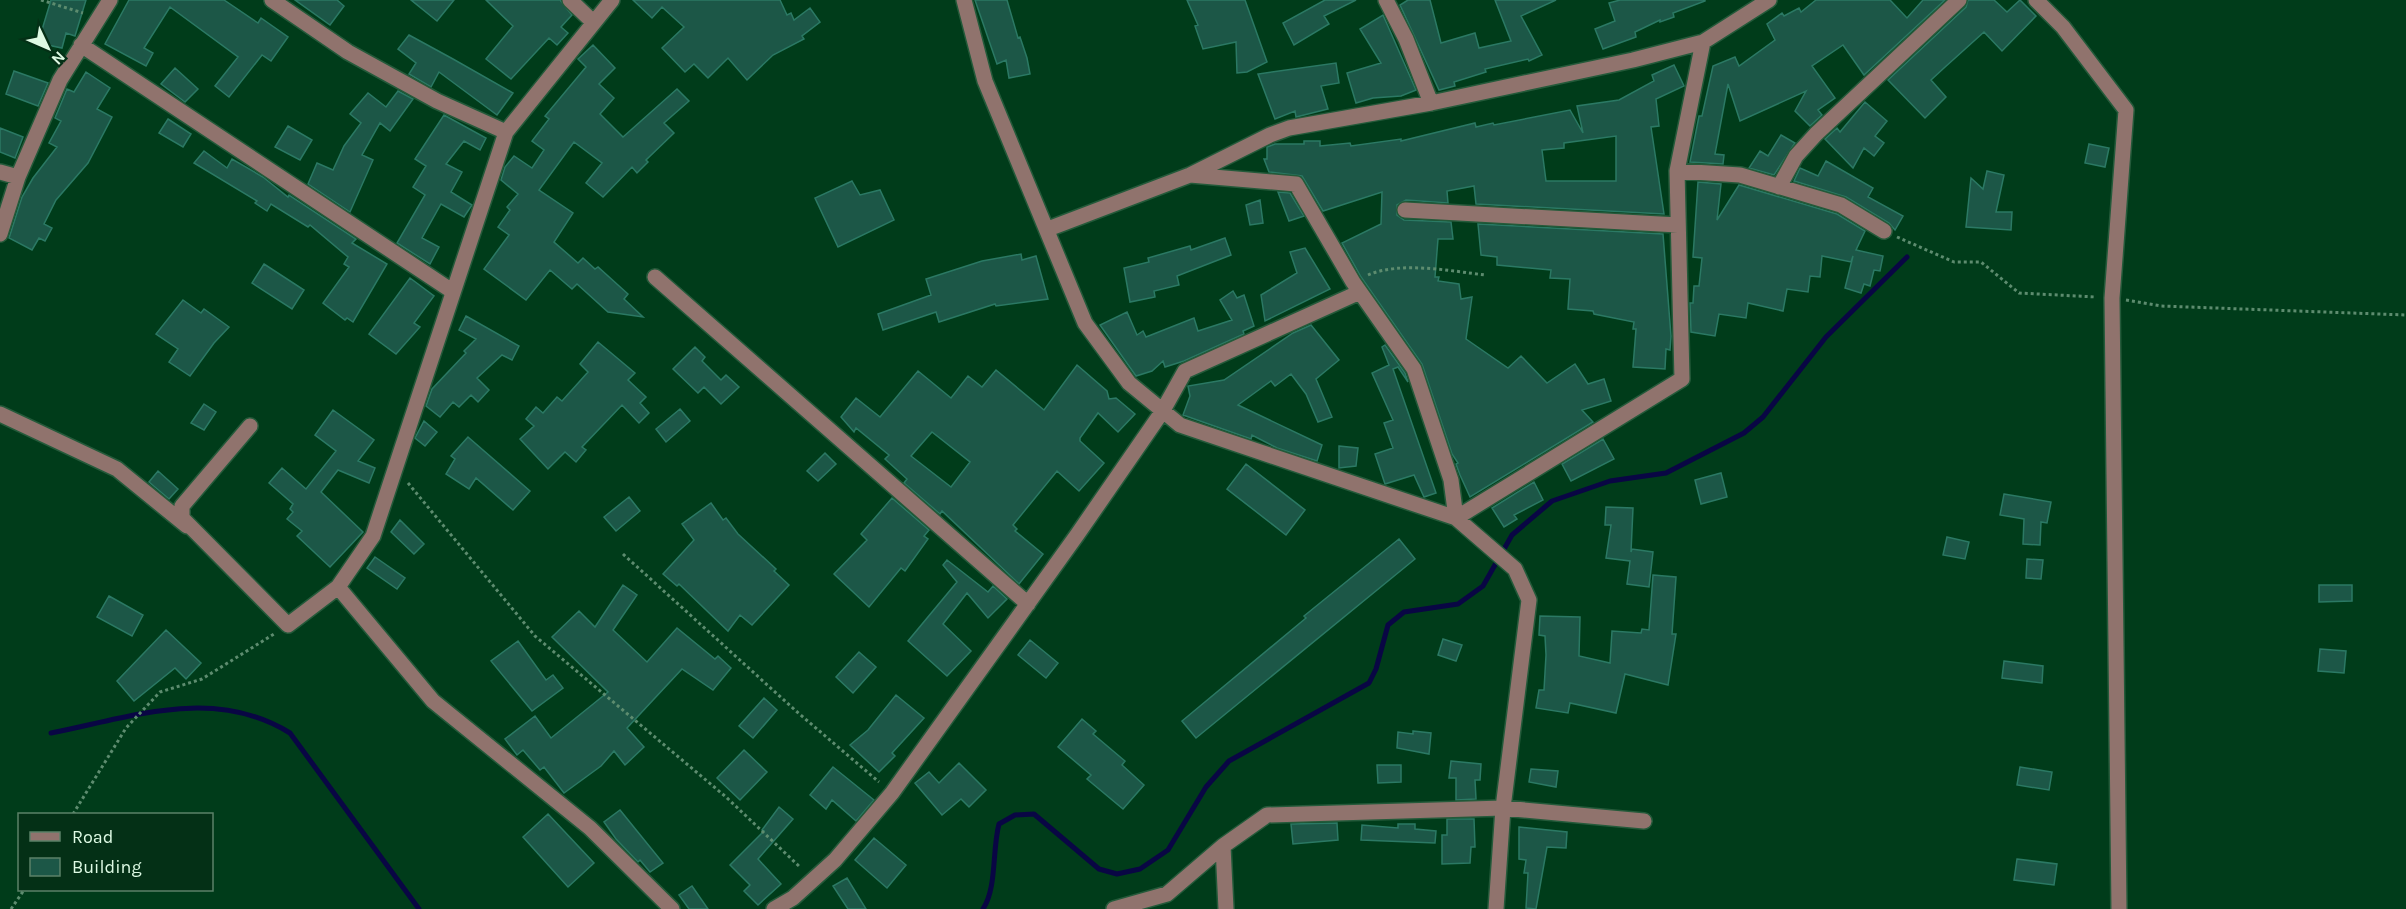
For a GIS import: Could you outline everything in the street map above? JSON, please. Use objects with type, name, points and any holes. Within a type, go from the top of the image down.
[{"type":"street","points":[[0,234],[18,177],[60,80],[110,0]]},
{"type":"street","points":[[272,0],[348,52],[436,101],[506,132]]},
{"type":"street","points":[[570,0],[593,22]]},
{"type":"street","points":[[250,426],[182,506],[182,518],[288,626],[339,587],[373,536],[506,132],[612,0]]},
{"type":"street","points":[[964,0],[985,81],[1085,323],[1130,383],[1180,425],[1456,518],[1515,569],[1529,600],[1503,808],[1496,909]]},
{"type":"street","points":[[1386,0],[1406,39],[1431,103]]},
{"type":"street","points":[[1048,229],[1190,176],[1270,135],[1289,128],[1431,103],[1633,60],[1703,42],[1769,0]]},
{"type":"street","points":[[1779,187],[1796,156],[1816,134],[1959,0]]},
{"type":"street","points":[[2036,0],[2063,27],[2126,110],[2112,298],[2119,909]]},
{"type":"street","points":[[1456,518],[1682,379],[1677,171],[1703,42]]},
{"type":"street","points":[[81,45],[452,291]]},
{"type":"street","points":[[0,171],[18,177]]},
{"type":"street","points":[[1677,171],[1740,176],[1779,187],[1841,205],[1884,231]]},
{"type":"street","points":[[1190,176],[1296,184],[1357,287],[1414,369],[1451,480],[1456,518]]},
{"type":"street","points":[[1405,210],[1678,225]]},
{"type":"street","points":[[655,278],[1028,603]]},
{"type":"street","points":[[774,909],[793,898],[835,860],[892,793],[1162,412],[1185,371],[1357,287]]},
{"type":"street","points":[[0,414],[117,469],[199,536]]},
{"type":"street","points":[[339,587],[433,701],[590,828],[672,909]]},
{"type":"street","points":[[1114,909],[1168,901],[1223,846],[1267,815],[1503,808],[1644,821]]},
{"type":"street","points":[[1223,846],[1226,909]]},
{"type":"path","points":[[40,0],[99,17]]},
{"type":"path","points":[[1884,231],[1953,262],[1981,262],[2019,293],[2112,298],[2161,306],[2406,315]]},
{"type":"path","points":[[1357,287],[1382,268],[1441,270],[1485,275]]},
{"type":"path","points":[[395,467],[535,636],[726,797],[813,879]]},
{"type":"path","points":[[623,554],[796,711],[892,793]]},
{"type":"path","points":[[73,813],[126,728],[160,692],[202,679],[288,626]]},
{"type":"path","points":[[11,909],[23,891]]},
{"type":"building","points":[[51,0],[86,0],[75,36],[66,33],[62,48],[38,43]]},
{"type":"building","points":[[129,0],[224,0],[258,23],[261,18],[288,37],[271,61],[262,55],[229,97],[215,86],[238,57],[170,7],[144,48],[153,53],[146,66],[105,44]]},
{"type":"building","points":[[295,0],[337,0],[344,6],[330,25]]},
{"type":"building","points":[[411,0],[454,0],[437,21]]},
{"type":"building","points":[[486,0],[560,0],[572,15],[561,27],[568,33],[557,45],[549,38],[511,79],[486,59],[513,26]]},
{"type":"building","points":[[633,0],[780,0],[787,15],[791,13],[794,20],[810,8],[820,22],[802,36],[804,39],[773,55],[747,80],[728,58],[708,78],[694,64],[685,72],[662,48],[684,27],[662,7],[652,18]]},
{"type":"building","points":[[975,0],[1007,0],[1018,38],[1020,37],[1027,58],[1030,74],[1009,78],[1006,60],[997,64]]},
{"type":"building","points":[[1187,0],[1245,0],[1267,62],[1247,72],[1237,73],[1236,42],[1203,49],[1195,26],[1198,25]]},
{"type":"building","points":[[1325,0],[1356,0],[1324,16],[1329,24],[1294,45],[1283,23]]},
{"type":"building","points":[[1408,0],[1430,0],[1441,43],[1475,33],[1479,48],[1511,41],[1495,0],[1556,0],[1521,16],[1542,55],[1529,61],[1528,59],[1485,69],[1486,72],[1454,82],[1455,86],[1439,90],[1400,5]]},
{"type":"building","points":[[1620,0],[1705,1],[1673,13],[1674,17],[1660,22],[1660,20],[1635,32],[1636,37],[1603,49],[1595,29],[1615,21],[1609,3]]},
{"type":"building","points":[[1816,0],[1890,0],[1907,18],[1923,0],[1945,0],[1864,75],[1843,45],[1812,66],[1835,98],[1818,110],[1822,115],[1810,126],[1795,111],[1806,91],[1740,121],[1728,84],[1715,154],[1724,155],[1723,164],[1690,162],[1699,116],[1702,116],[1713,66],[1735,57],[1739,66],[1775,40],[1767,24],[1782,13],[1784,16],[1799,8],[1801,12]]},
{"type":"building","points":[[1968,0],[1994,0],[2007,12],[2020,0],[2036,16],[2002,51],[1984,32],[1944,68],[1931,80],[1946,97],[1925,118],[1888,80],[1966,7]]},
{"type":"building","points":[[1383,15],[1416,90],[1401,96],[1373,98],[1356,103],[1347,73],[1381,63],[1360,29]]},
{"type":"building","points":[[409,35],[513,93],[497,115],[439,72],[431,87],[409,74],[416,63],[398,49]]},
{"type":"building","points":[[593,45],[615,68],[599,84],[614,98],[600,114],[623,137],[677,89],[689,101],[664,123],[674,133],[646,160],[648,162],[637,173],[632,167],[603,197],[586,183],[602,163],[574,142],[539,190],[573,213],[554,242],[578,263],[583,258],[595,269],[598,267],[628,294],[624,299],[643,317],[608,312],[577,284],[572,289],[550,270],[526,300],[484,269],[509,235],[498,227],[510,210],[507,207],[518,194],[501,180],[505,167],[514,156],[532,168],[544,150],[532,141],[549,119],[545,116],[586,67],[578,59]]},
{"type":"building","points":[[1336,63],[1339,83],[1321,86],[1328,109],[1296,117],[1295,111],[1275,119],[1258,74]]},
{"type":"building","points":[[1674,65],[1684,86],[1656,99],[1659,126],[1651,127],[1664,214],[1476,204],[1474,186],[1447,191],[1448,203],[1406,200],[1397,205],[1397,215],[1404,220],[1451,222],[1453,239],[1438,239],[1435,277],[1439,277],[1438,281],[1459,284],[1461,299],[1472,297],[1466,339],[1508,368],[1521,356],[1547,383],[1575,364],[1588,384],[1604,379],[1611,401],[1582,410],[1593,422],[1470,497],[1456,464],[1458,463],[1452,454],[1422,364],[1361,277],[1342,243],[1381,224],[1382,192],[1323,211],[1302,176],[1269,172],[1264,159],[1267,159],[1267,147],[1275,144],[1304,144],[1304,141],[1320,141],[1320,146],[1350,143],[1351,146],[1401,139],[1401,141],[1475,123],[1476,127],[1493,123],[1494,125],[1570,110],[1583,133],[1577,106],[1619,100],[1654,81],[1652,75]],"holes":[[[1616,136],[1616,181],[1546,181],[1542,150],[1564,148],[1564,143]]]},
{"type":"building","points":[[175,68],[198,89],[185,102],[161,84]]},
{"type":"building","points":[[14,71],[48,83],[38,106],[6,94]]},
{"type":"building","points":[[86,72],[110,88],[97,109],[112,117],[88,163],[56,200],[44,224],[52,228],[45,241],[39,238],[32,250],[9,238],[22,197],[33,178],[57,147],[49,143],[61,121],[55,118],[67,89],[74,92]]},
{"type":"building","points":[[398,91],[413,99],[390,131],[380,123],[362,155],[373,160],[350,212],[308,184],[317,163],[333,170],[344,146],[361,123],[350,114],[368,93],[386,107]]},
{"type":"building","points":[[1865,102],[1887,121],[1875,136],[1884,143],[1874,156],[1864,148],[1853,168],[1825,139],[1837,128],[1840,132]]},
{"type":"building","points":[[444,115],[486,138],[480,150],[464,141],[446,164],[462,172],[451,192],[472,205],[464,217],[441,204],[422,238],[439,247],[430,264],[397,243],[425,195],[413,187],[426,166],[415,159]]},
{"type":"building","points":[[168,119],[191,134],[183,147],[159,133]]},
{"type":"building","points":[[288,126],[312,140],[300,160],[275,147]]},
{"type":"building","points":[[0,128],[23,137],[15,158],[0,152]]},
{"type":"building","points":[[1781,135],[1795,143],[1774,175],[1749,168],[1760,151],[1768,156]]},
{"type":"building","points":[[2089,144],[2109,148],[2105,167],[2085,163]]},
{"type":"building","points":[[204,151],[227,168],[232,159],[263,177],[288,197],[289,195],[356,239],[352,243],[387,264],[353,322],[347,318],[345,320],[323,303],[349,267],[344,264],[348,257],[310,225],[308,227],[271,204],[267,211],[255,203],[257,201],[194,163]]},
{"type":"building","points":[[1826,161],[1873,188],[1868,197],[1903,216],[1895,230],[1889,223],[1846,197],[1794,181],[1800,168],[1818,176]]},
{"type":"building","points":[[1987,171],[2004,175],[1996,212],[2012,212],[2011,230],[1966,227],[1971,178],[1983,189]]},
{"type":"building","points":[[852,181],[860,195],[880,190],[894,220],[838,247],[815,198]]},
{"type":"building","points":[[1698,182],[1721,184],[1717,220],[1739,185],[1837,214],[1865,231],[1856,250],[1883,256],[1880,271],[1874,270],[1870,286],[1864,284],[1861,293],[1845,288],[1853,256],[1851,262],[1822,256],[1820,277],[1810,276],[1808,292],[1787,289],[1783,311],[1748,303],[1746,318],[1719,314],[1715,336],[1691,332],[1690,303],[1693,303],[1694,286],[1699,286],[1702,258],[1693,257]]},
{"type":"building","points":[[1278,192],[1290,193],[1304,216],[1289,221]]},
{"type":"building","points":[[1260,200],[1263,223],[1250,225],[1246,205]]},
{"type":"building","points":[[1478,224],[1663,234],[1671,336],[1670,350],[1666,349],[1665,369],[1633,367],[1636,329],[1633,329],[1634,322],[1594,314],[1593,311],[1568,309],[1570,279],[1550,278],[1551,270],[1497,265],[1497,257],[1481,255]]},
{"type":"building","points":[[1225,238],[1231,255],[1177,276],[1179,285],[1154,291],[1155,297],[1130,302],[1124,268],[1149,262],[1148,258],[1190,246],[1191,250]]},
{"type":"building","points":[[1305,248],[1330,289],[1265,321],[1261,295],[1297,273],[1290,252]]},
{"type":"building","points":[[1021,254],[1022,260],[1036,256],[1048,299],[996,306],[995,304],[939,322],[936,312],[883,330],[878,314],[931,295],[926,279],[982,261]]},
{"type":"building","points":[[264,264],[304,290],[292,309],[252,283]]},
{"type":"building","points":[[410,278],[434,296],[414,323],[420,327],[396,354],[369,334]]},
{"type":"building","points":[[1233,291],[1237,298],[1244,295],[1254,326],[1243,331],[1244,334],[1184,361],[1165,367],[1163,361],[1152,371],[1136,376],[1100,325],[1127,312],[1137,335],[1143,331],[1146,337],[1194,318],[1198,331],[1232,320],[1220,300]]},
{"type":"building","points":[[183,300],[201,313],[204,309],[229,327],[190,376],[169,362],[178,349],[156,334]]},
{"type":"building","points":[[466,316],[519,346],[512,360],[502,355],[477,378],[489,390],[478,402],[471,395],[459,407],[453,402],[440,417],[426,406],[432,389],[476,339],[459,330]]},
{"type":"building","points":[[1311,325],[1339,360],[1316,379],[1332,417],[1318,422],[1306,394],[1291,374],[1275,386],[1271,381],[1238,405],[1322,445],[1317,461],[1277,448],[1252,435],[1251,439],[1183,415],[1190,396],[1188,386],[1224,380],[1293,333]]},
{"type":"building","points":[[598,342],[635,373],[628,380],[646,397],[640,403],[649,413],[639,423],[622,405],[582,447],[586,450],[576,462],[565,452],[548,469],[520,439],[534,426],[526,419],[536,407],[543,413],[557,397],[562,401],[588,372],[580,364]]},
{"type":"building","points":[[1385,345],[1405,373],[1408,382],[1398,367],[1393,369],[1436,493],[1424,497],[1414,475],[1385,484],[1375,454],[1393,448],[1384,423],[1393,420],[1372,373],[1389,365],[1382,347]]},
{"type":"building","points":[[695,347],[705,357],[702,361],[721,380],[726,375],[739,387],[721,404],[704,387],[698,393],[673,369]]},
{"type":"building","points":[[1077,365],[1107,391],[1109,399],[1116,398],[1135,414],[1118,432],[1098,413],[1080,441],[1104,463],[1079,491],[1057,471],[1013,525],[1017,529],[1015,531],[1043,554],[1019,584],[942,511],[940,514],[904,483],[907,479],[885,459],[889,455],[856,428],[854,432],[841,417],[856,398],[880,417],[918,371],[951,398],[968,376],[982,387],[996,370],[1044,410]],"holes":[[[932,432],[970,462],[951,487],[911,456]]]},
{"type":"building","points":[[204,404],[216,412],[204,430],[191,423]]},
{"type":"building","points":[[680,409],[690,421],[666,442],[656,429]]},
{"type":"building","points":[[333,410],[374,440],[358,461],[375,468],[369,483],[338,470],[321,492],[363,532],[330,567],[297,536],[302,531],[287,519],[293,512],[290,509],[293,504],[269,483],[282,468],[306,489],[336,451],[315,435]]},
{"type":"building","points":[[424,421],[437,432],[425,446],[415,438]]},
{"type":"building","points":[[468,437],[530,491],[513,510],[476,478],[469,489],[446,474],[455,459],[451,456]]},
{"type":"building","points":[[1603,439],[1614,459],[1571,481],[1562,464]]},
{"type":"building","points":[[1339,446],[1358,448],[1356,466],[1339,468]]},
{"type":"building","points":[[825,453],[836,464],[818,481],[807,471]]},
{"type":"building","points":[[1246,464],[1305,510],[1286,535],[1227,489]]},
{"type":"building","points":[[158,471],[178,489],[169,499],[149,482]]},
{"type":"building","points":[[1721,473],[1727,497],[1701,504],[1695,480]]},
{"type":"building","points":[[1534,482],[1543,500],[1514,515],[1517,519],[1504,527],[1492,508]]},
{"type":"building","points":[[2004,494],[2051,502],[2047,523],[2041,522],[2040,545],[2023,544],[2024,519],[2000,515]]},
{"type":"building","points":[[629,497],[640,511],[616,531],[604,517]]},
{"type":"building","points":[[892,498],[929,530],[924,536],[928,539],[905,571],[901,568],[869,607],[834,574],[867,540],[861,534]]},
{"type":"building","points":[[711,503],[723,520],[726,518],[738,534],[776,569],[774,571],[789,585],[752,625],[740,615],[728,631],[679,584],[677,586],[663,574],[694,540],[682,524]]},
{"type":"building","points":[[1606,507],[1633,508],[1631,552],[1632,549],[1653,552],[1649,587],[1627,584],[1630,561],[1606,558],[1611,525],[1605,525]]},
{"type":"building","points":[[400,520],[424,544],[414,554],[391,532]]},
{"type":"building","points":[[1947,537],[1969,542],[1965,559],[1943,555]]},
{"type":"building","points":[[1399,539],[1415,559],[1196,738],[1182,721],[1306,618],[1304,616]]},
{"type":"building","points":[[375,557],[405,578],[397,589],[367,568]]},
{"type":"building","points":[[2027,559],[2043,560],[2041,579],[2026,578]]},
{"type":"building","points":[[947,560],[988,592],[993,586],[1007,599],[988,618],[967,593],[943,624],[971,651],[947,676],[908,641],[957,582],[943,565]]},
{"type":"building","points":[[1653,575],[1676,577],[1672,634],[1676,634],[1668,685],[1625,674],[1616,713],[1570,703],[1568,713],[1536,708],[1539,690],[1544,690],[1546,655],[1545,636],[1539,635],[1540,616],[1580,617],[1579,656],[1610,663],[1612,631],[1641,633],[1642,629],[1649,630]]},
{"type":"building","points":[[623,585],[637,595],[613,630],[647,662],[677,628],[715,659],[718,656],[731,668],[713,690],[682,669],[627,728],[644,747],[625,765],[614,751],[601,766],[564,793],[544,767],[540,770],[523,750],[517,755],[505,739],[535,716],[551,738],[608,692],[552,637],[579,611],[595,627]]},
{"type":"building","points":[[2319,585],[2352,585],[2352,601],[2319,602]]},
{"type":"building","points":[[109,596],[143,615],[132,636],[97,617]]},
{"type":"building","points":[[166,630],[201,663],[186,679],[175,668],[134,701],[117,681]]},
{"type":"building","points":[[1443,639],[1462,645],[1456,661],[1438,655]]},
{"type":"building","points":[[1030,640],[1058,663],[1046,678],[1018,655]]},
{"type":"building","points":[[518,641],[546,680],[553,675],[563,688],[532,711],[491,661]]},
{"type":"building","points":[[2320,649],[2346,651],[2344,673],[2318,671]]},
{"type":"building","points":[[859,652],[876,667],[853,693],[836,677]]},
{"type":"building","points":[[2004,661],[2043,666],[2042,683],[2002,678]]},
{"type":"building","points":[[896,695],[924,718],[892,753],[895,756],[879,772],[850,745],[868,730]]},
{"type":"building","points":[[764,698],[777,710],[753,738],[739,726]]},
{"type":"building","points":[[1082,719],[1096,731],[1093,734],[1125,761],[1122,765],[1144,785],[1123,809],[1087,779],[1091,775],[1058,747]]},
{"type":"building","points":[[1413,731],[1431,733],[1429,754],[1397,748],[1398,732],[1413,734]]},
{"type":"building","points":[[744,750],[767,772],[740,800],[717,778]]},
{"type":"building","points":[[1451,761],[1481,764],[1480,780],[1475,780],[1476,799],[1456,800],[1456,778],[1449,778]]},
{"type":"building","points":[[959,763],[986,790],[969,807],[961,799],[942,815],[915,783],[929,772],[939,783]]},
{"type":"building","points":[[1377,765],[1401,765],[1401,782],[1378,783]]},
{"type":"building","points":[[833,767],[874,800],[856,821],[832,800],[826,809],[810,795]]},
{"type":"building","points":[[2020,767],[2052,772],[2049,790],[2017,785]]},
{"type":"building","points":[[1531,769],[1558,771],[1556,787],[1529,782]]},
{"type":"building","points":[[779,807],[793,819],[758,859],[781,884],[758,905],[744,891],[750,885],[730,865],[764,831],[762,830]]},
{"type":"building","points":[[620,810],[663,863],[650,872],[616,839],[604,822]]},
{"type":"building","points":[[548,814],[594,863],[568,887],[523,837]]},
{"type":"building","points":[[1447,819],[1474,819],[1475,847],[1471,847],[1470,863],[1442,864],[1442,835],[1447,835]]},
{"type":"building","points":[[1337,823],[1338,840],[1293,844],[1291,824]]},
{"type":"building","points":[[1398,824],[1415,824],[1415,829],[1436,831],[1435,843],[1361,840],[1362,825],[1398,828]]},
{"type":"building","points":[[1519,827],[1567,832],[1566,848],[1547,847],[1536,909],[1526,908],[1528,873],[1524,873],[1526,860],[1519,859]]},
{"type":"building","points":[[874,838],[906,865],[887,888],[855,860]]},
{"type":"building","points":[[2017,859],[2057,864],[2054,885],[2014,880]]},
{"type":"building","points":[[847,878],[866,909],[848,909],[833,886]]},
{"type":"building","points":[[692,886],[708,909],[689,909],[679,895]]},
{"type":"waterway","points":[[983,909],[990,891],[999,824],[1015,815],[1034,814],[1099,869],[1117,874],[1140,869],[1168,850],[1206,787],[1229,761],[1369,683],[1376,669],[1388,625],[1404,612],[1458,604],[1483,586],[1512,535],[1552,501],[1610,481],[1666,473],[1744,433],[1763,417],[1826,337],[1907,257]]},
{"type":"waterway","points":[[51,733],[172,709],[202,708],[232,711],[261,719],[290,733],[419,909]]}]
